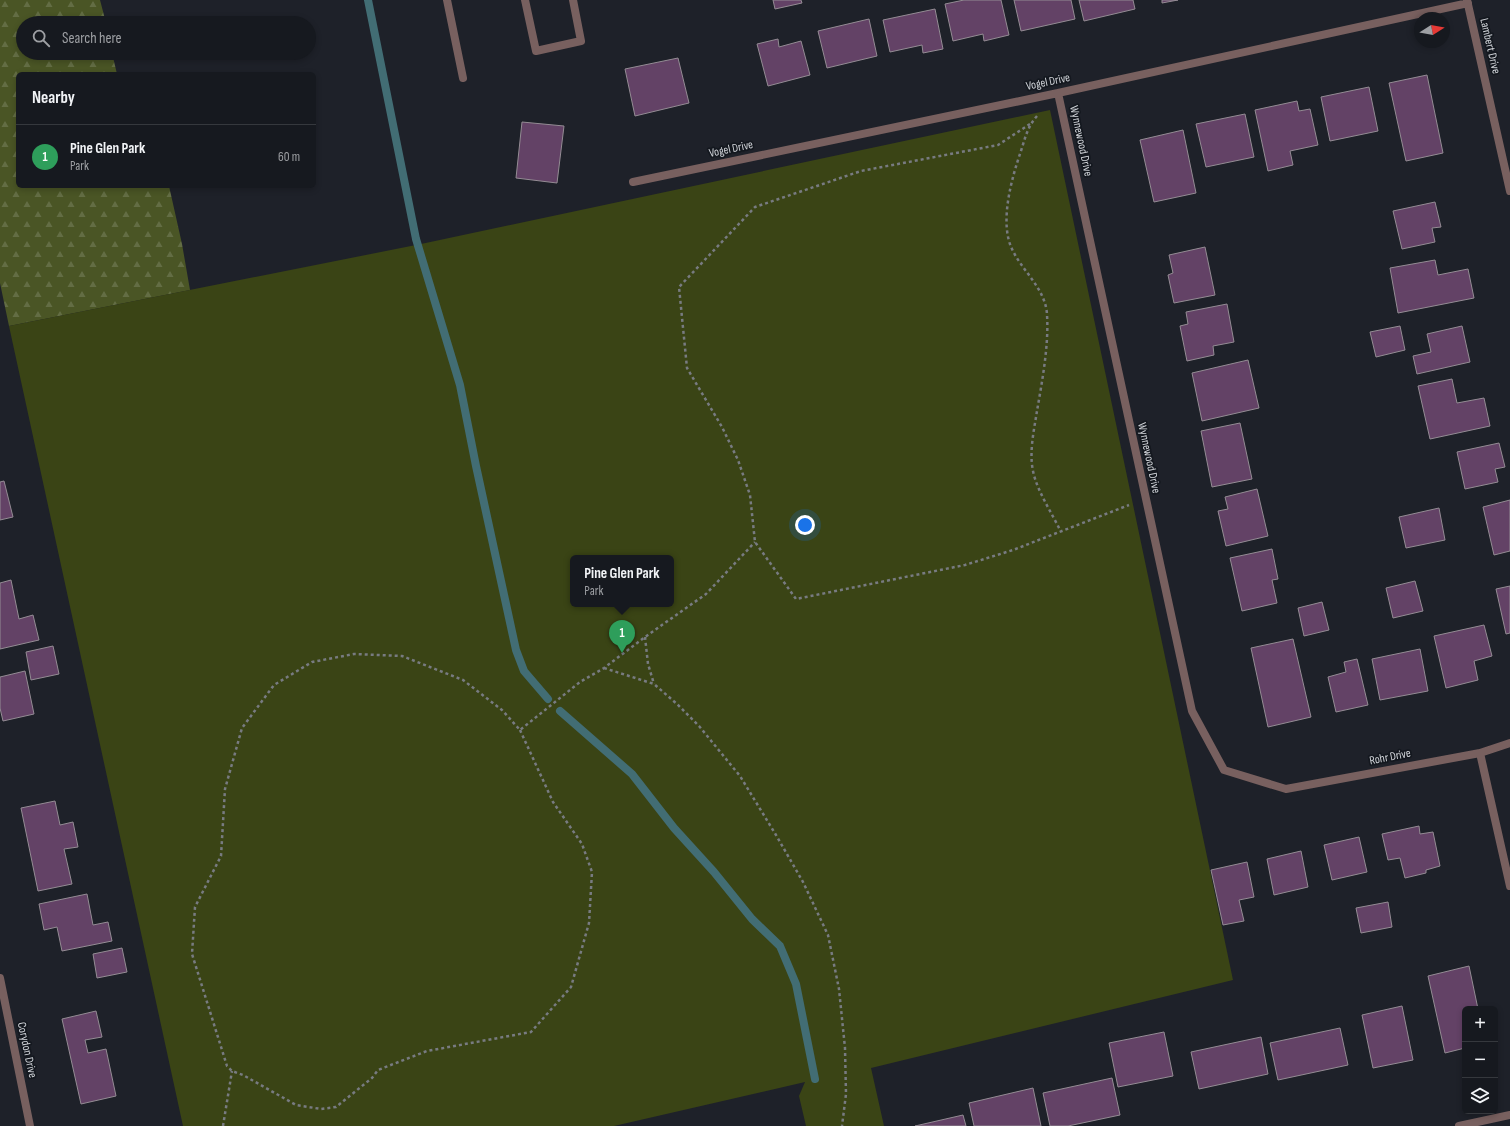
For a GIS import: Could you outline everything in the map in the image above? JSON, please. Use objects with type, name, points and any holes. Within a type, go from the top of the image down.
[{"type":"street","points":[[449,0],[463,78]]},
{"type":"street","points":[[525,0],[536,51],[581,41],[573,0]]},
{"type":"street","name":"Vogel Drive","points":[[634,182],[1058,93],[1467,2]]},
{"type":"street","name":"Lambert Drive","points":[[1467,2],[1510,191]]},
{"type":"street","name":"Wynnewood Drive","points":[[1058,93],[1192,711],[1224,770],[1274,785]]},
{"type":"street","name":"Rohr Drive","points":[[1274,785],[1286,789],[1480,753],[1510,743]]},
{"type":"street","points":[[1480,753],[1510,886]]},
{"type":"street","name":"Corydon Drive","points":[[0,978],[30,1126]]},
{"type":"street","points":[[1459,1126],[1510,1115]]},
{"type":"path","points":[[1058,93],[1030,124],[998,145],[861,171],[755,207],[679,287],[687,368],[722,427],[738,460],[750,495],[755,542],[796,599],[965,565],[1013,550],[1129,505]]},
{"type":"path","points":[[1030,124],[1012,180],[1008,204],[1007,228],[1008,240],[1012,250],[1040,292],[1047,313],[1043,371],[1033,433],[1031,460],[1036,484],[1061,532]]},
{"type":"path","points":[[520,730],[580,682],[604,668],[706,594],[755,542]]},
{"type":"path","points":[[645,637],[648,664],[654,684]]},
{"type":"path","points":[[354,654],[402,656],[463,680],[502,710],[520,730],[553,802],[582,844],[592,872],[589,923],[571,987],[532,1032],[427,1051],[378,1070],[372,1078],[336,1107],[321,1109],[296,1105],[243,1075],[232,1071],[227,1066],[192,954],[195,907],[221,856],[225,789],[242,728],[274,685],[312,662],[354,654]]},
{"type":"path","points":[[604,668],[654,684],[699,726],[740,776],[793,864],[814,903],[828,935],[839,990],[845,1048],[846,1094],[842,1126]]},
{"type":"path","points":[[223,1126],[232,1071]]},
{"type":"green space","points":[[0,0],[100,0],[104,16],[16,16],[16,60],[114,60],[117,72],[16,72],[16,188],[169,188],[182,244],[190,290],[9,326],[0,283]]},
{"type":"green space","points":[[1050,110],[1233,980],[871,1068],[884,1126],[806,1126],[799,1096],[805,1082],[614,1126],[183,1126],[9,326],[421,244]]},
{"type":"building","points":[[773,0],[801,0],[802,3],[775,9]]},
{"type":"building","points":[[964,0],[1001,0],[1009,35],[984,41],[983,34],[953,41],[945,4]]},
{"type":"building","points":[[1014,0],[1071,0],[1075,19],[1021,31]]},
{"type":"building","points":[[1079,0],[1133,0],[1135,9],[1084,21]]},
{"type":"building","points":[[1162,0],[1178,0],[1162,3]]},
{"type":"building","points":[[935,9],[943,49],[923,53],[922,45],[890,52],[883,20]]},
{"type":"building","points":[[869,19],[877,56],[827,68],[818,31]]},
{"type":"building","points":[[778,39],[779,47],[801,41],[810,75],[768,86],[757,44]]},
{"type":"building","points":[[678,58],[689,103],[635,116],[625,69]]},
{"type":"building","points":[[1427,75],[1443,153],[1406,161],[1389,83]]},
{"type":"building","points":[[1369,87],[1378,131],[1330,141],[1321,97]]},
{"type":"building","points":[[1297,101],[1299,111],[1310,109],[1318,145],[1290,151],[1293,165],[1268,171],[1255,110]]},
{"type":"building","points":[[1245,114],[1254,157],[1206,167],[1196,124]]},
{"type":"building","points":[[522,122],[564,126],[557,183],[516,178]]},
{"type":"building","points":[[1183,130],[1196,193],[1154,202],[1140,140]]},
{"type":"building","points":[[1435,202],[1441,227],[1432,228],[1435,242],[1402,249],[1393,211]]},
{"type":"building","points":[[1205,247],[1215,295],[1174,303],[1168,275],[1173,273],[1169,255]]},
{"type":"building","points":[[1435,260],[1438,275],[1468,269],[1474,298],[1398,313],[1390,268]]},
{"type":"building","points":[[1227,304],[1234,342],[1213,346],[1214,355],[1187,361],[1180,326],[1188,324],[1186,312]]},
{"type":"building","points":[[1400,326],[1405,350],[1376,357],[1370,332]]},
{"type":"building","points":[[1462,326],[1470,362],[1417,374],[1413,356],[1431,352],[1427,334]]},
{"type":"building","points":[[1248,360],[1259,408],[1202,421],[1192,373]]},
{"type":"building","points":[[1452,379],[1457,403],[1484,398],[1490,426],[1430,439],[1418,386]]},
{"type":"building","points":[[1240,423],[1252,479],[1212,487],[1201,431]]},
{"type":"building","points":[[1499,443],[1505,467],[1495,469],[1498,482],[1465,489],[1457,452]]},
{"type":"building","points":[[4,481],[13,517],[0,520],[0,482]]},
{"type":"building","points":[[1257,489],[1268,536],[1226,546],[1218,511],[1228,509],[1225,497]]},
{"type":"building","points":[[1510,500],[1510,551],[1494,555],[1483,507]]},
{"type":"building","points":[[1439,508],[1445,540],[1406,548],[1399,517]]},
{"type":"building","points":[[1272,549],[1278,579],[1272,580],[1277,603],[1242,611],[1230,558]]},
{"type":"building","points":[[11,580],[19,619],[33,615],[39,640],[0,649],[0,583]]},
{"type":"building","points":[[1415,581],[1423,611],[1393,618],[1386,588]]},
{"type":"building","points":[[1510,586],[1510,633],[1506,634],[1496,589]]},
{"type":"building","points":[[1322,602],[1329,630],[1304,636],[1298,608]]},
{"type":"building","points":[[1484,625],[1492,656],[1474,661],[1478,680],[1446,688],[1434,636]]},
{"type":"building","points":[[1293,639],[1311,717],[1268,727],[1251,648]]},
{"type":"building","points":[[53,646],[59,674],[31,680],[26,652]]},
{"type":"building","points":[[1420,649],[1428,691],[1380,700],[1372,659]]},
{"type":"building","points":[[1357,659],[1368,705],[1336,712],[1328,677],[1346,672],[1344,662]]},
{"type":"building","points":[[25,671],[34,714],[3,721],[0,708],[0,677]]},
{"type":"building","points":[[55,801],[60,825],[73,822],[78,847],[64,849],[72,884],[38,891],[21,808]]},
{"type":"building","points":[[1419,826],[1420,834],[1433,832],[1440,866],[1426,870],[1426,873],[1405,878],[1400,858],[1388,860],[1382,834]]},
{"type":"building","points":[[1359,837],[1367,872],[1332,880],[1324,845]]},
{"type":"building","points":[[1301,851],[1308,887],[1274,895],[1267,859]]},
{"type":"building","points":[[1247,862],[1254,897],[1239,900],[1244,921],[1223,925],[1211,870]]},
{"type":"building","points":[[87,894],[93,925],[108,922],[112,941],[62,951],[57,927],[44,930],[39,904]]},
{"type":"building","points":[[1388,902],[1392,927],[1361,933],[1356,908]]},
{"type":"building","points":[[122,948],[127,972],[97,978],[93,954]]},
{"type":"building","points":[[1469,966],[1477,1006],[1462,1006],[1462,1049],[1445,1053],[1428,976]]},
{"type":"building","points":[[1402,1006],[1413,1060],[1373,1068],[1362,1015]]},
{"type":"building","points":[[96,1011],[102,1037],[85,1040],[88,1053],[106,1049],[116,1096],[81,1104],[62,1019]]},
{"type":"building","points":[[1340,1028],[1348,1065],[1278,1080],[1270,1043]]},
{"type":"building","points":[[1164,1032],[1173,1076],[1118,1087],[1109,1043]]},
{"type":"building","points":[[1261,1037],[1268,1074],[1199,1089],[1191,1052]]},
{"type":"building","points":[[1112,1078],[1120,1115],[1068,1126],[1050,1126],[1043,1093]]},
{"type":"building","points":[[1033,1088],[1041,1126],[974,1126],[969,1103]]},
{"type":"building","points":[[963,1115],[966,1126],[915,1126]]},
{"type":"waterway","points":[[368,0],[416,239],[460,385],[516,650],[524,671],[548,699]]},
{"type":"waterway","points":[[560,711],[632,774],[674,828],[714,872],[752,919],[780,946],[796,984],[815,1079]]},
{"type":"place","name":"Pine Glen Park","points":[[622,653]]}]
